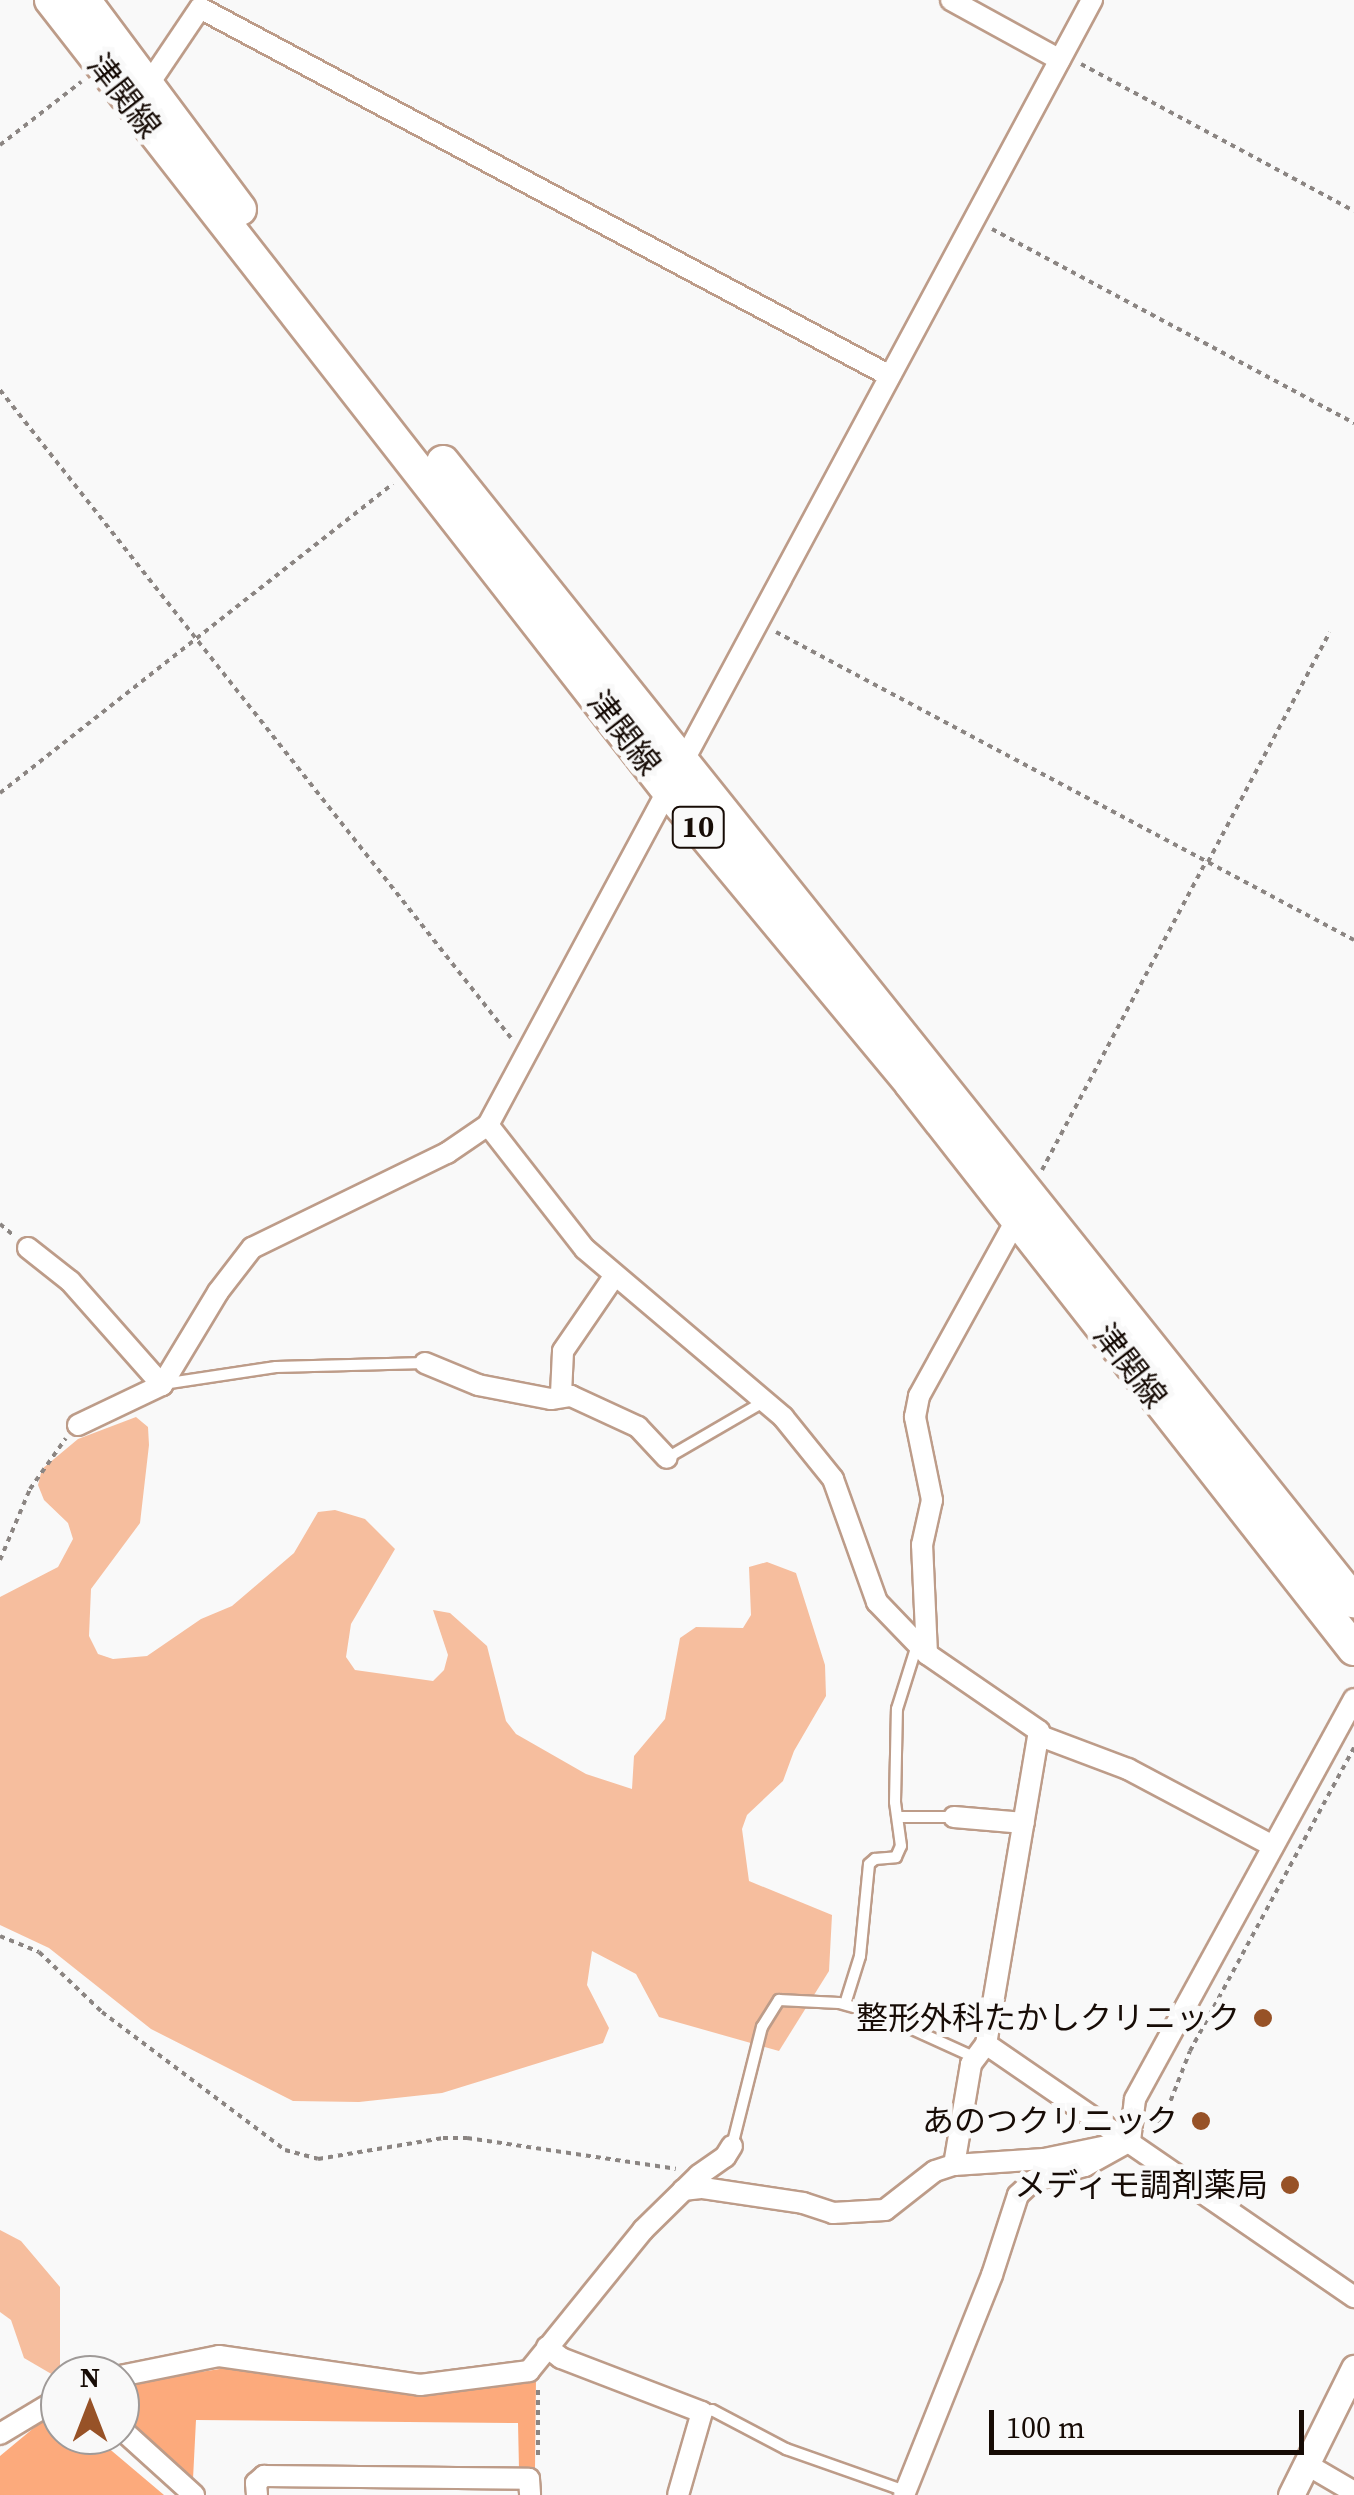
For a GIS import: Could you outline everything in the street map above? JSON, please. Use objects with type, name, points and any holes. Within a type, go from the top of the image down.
[{"type":"main road","name":"津関線","points":[[50,0],[417,464],[677,778]]},
{"type":"main road","name":"津関線","points":[[84,0],[911,1084],[1022,1208],[1354,1600]]},
{"type":"main road","name":"津関線","points":[[1022,1208],[1354,1648]]},
{"type":"street","points":[[951,0],[1062,57]]},
{"type":"street","points":[[78,1425],[162,1384],[218,1292],[252,1248],[447,1153],[488,1125],[1092,0]]},
{"type":"street","points":[[148,86],[202,4],[890,376]]},
{"type":"street","points":[[488,1125],[585,1249],[766,1401],[833,1478],[878,1602],[922,1649],[1039,1731],[980,2050],[963,2098],[954,2165]]},
{"type":"street","points":[[922,1649],[922,1545],[932,1500],[914,1417],[919,1396],[1022,1208]]},
{"type":"street","points":[[28,1248],[70,1281],[162,1384]]},
{"type":"street","points":[[561,1394],[563,1351],[615,1275]]},
{"type":"street","points":[[425,1362],[478,1384],[551,1398],[561,1394],[638,1426],[667,1458]]},
{"type":"street","points":[[1130,2141],[1136,2099],[1354,1699]]},
{"type":"street","points":[[1040,1736],[1128,1769],[1273,1846]]},
{"type":"street","points":[[954,1817],[1024,1823]]},
{"type":"street","points":[[980,2050],[1130,2141],[1354,2297]]},
{"type":"street","points":[[683,2190],[720,2190],[833,2213],[886,2210],[935,2170],[954,2165],[1044,2159],[1130,2141]]},
{"type":"street","points":[[904,2493],[992,2275],[1018,2196],[1034,2180],[1085,2166],[1130,2141]]},
{"type":"street","points":[[140,2372],[219,2356],[420,2385],[532,2367],[643,2230],[699,2175],[726,2157],[732,2146]]},
{"type":"street","points":[[547,2347],[562,2358],[702,2412],[678,2495]]},
{"type":"street","points":[[1291,2495],[1354,2368]]},
{"type":"street","points":[[0,2434],[40,2410]]},
{"type":"street","points":[[140,2446],[194,2495]]},
{"type":"street","points":[[1306,2464],[1354,2492]]},
{"type":"street","points":[[257,2495],[256,2482],[264,2476],[354,2487],[529,2487]]},
{"type":"lane","points":[[162,1384],[276,1367],[425,1362]]},
{"type":"lane","points":[[667,1458],[766,1401]]},
{"type":"lane","points":[[845,2004],[860,1956],[869,1864],[899,1854],[900,1817],[895,1802],[897,1709],[922,1649]]},
{"type":"lane","points":[[900,1817],[954,1817]]},
{"type":"lane","points":[[732,2146],[762,2027],[775,2004],[799,1999],[845,2004],[980,2050]]},
{"type":"lane","points":[[702,2412],[712,2410],[786,2449],[904,2493]]},
{"type":"path","points":[[1062,57],[1354,211]]},
{"type":"path","points":[[0,145],[100,66]]},
{"type":"path","points":[[974,219],[1354,423]]},
{"type":"path","points":[[0,390],[524,1054]]},
{"type":"path","points":[[0,793],[417,464]]},
{"type":"path","points":[[758,623],[1354,940]]},
{"type":"path","points":[[1022,1208],[1330,632]]},
{"type":"path","points":[[0,1560],[30,1489],[78,1425]]},
{"type":"path","points":[[1130,2141],[1155,2129],[1168,2110],[1190,2052],[1354,1748]]},
{"type":"path","points":[[0,1936],[51,1961],[102,2012],[286,2150],[318,2159],[442,2138],[468,2138],[598,2154],[699,2175]]},
{"type":"path","points":[[529,2487],[538,2469],[538,2377],[532,2367]]},
{"type":"shaded area","points":[[136,1417],[148,1427],[149,1445],[140,1523],[91,1589],[89,1636],[98,1654],[113,1659],[147,1656],[201,1619],[232,1606],[294,1553],[318,1512],[335,1510],[365,1519],[395,1549],[351,1624],[346,1657],[355,1670],[433,1681],[444,1670],[448,1655],[433,1610],[450,1613],[487,1646],[506,1721],[516,1734],[586,1774],[632,1789],[634,1756],[665,1719],[680,1638],[696,1627],[743,1628],[751,1615],[749,1567],[767,1562],[796,1573],[825,1665],[826,1696],[794,1751],[783,1781],[747,1815],[742,1829],[749,1881],[832,1915],[829,1971],[779,2051],[659,2017],[636,1974],[592,1951],[587,1985],[609,2028],[603,2043],[442,2093],[359,2102],[293,2101],[151,2029],[49,1948],[0,1925],[0,1597],[58,1567],[73,1539],[68,1523],[44,1500],[38,1485],[42,1469],[78,1439]]},
{"type":"shaded area","points":[[0,2230],[21,2241],[60,2287],[60,2355],[40,2355],[40,2367],[24,2358],[11,2320],[0,2312]]},
{"type":"shaded area","points":[[238,2366],[420,2395],[536,2379],[535,2469],[519,2469],[518,2423],[196,2420],[193,2479],[140,2430],[140,2382]]},
{"type":"shaded area","points":[[40,2423],[40,2455],[117,2455],[164,2495],[0,2495],[0,2456]]},
{"type":"place","name":"整形外科たかしクリニック","points":[[1263,2018]]},
{"type":"place","name":"あのつクリニック","points":[[1201,2121]]},
{"type":"place","name":"メディモ調剤薬局","points":[[1290,2185]]}]
